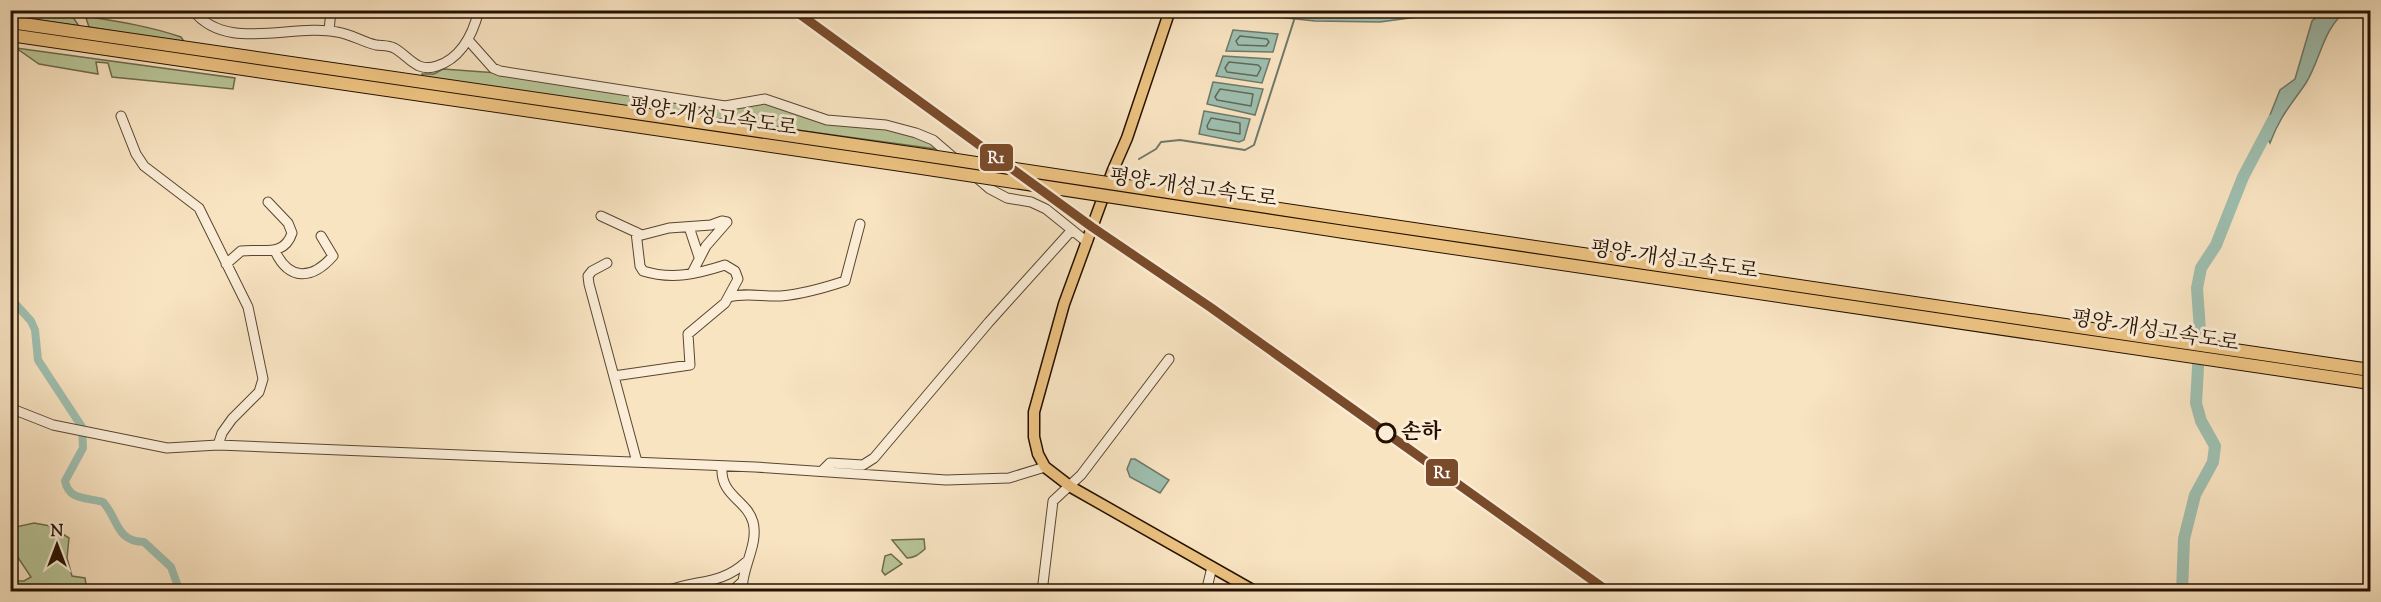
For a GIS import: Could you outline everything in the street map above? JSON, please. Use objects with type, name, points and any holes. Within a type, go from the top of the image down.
[{"type":"highway","name":"평양-개성고속도로","points":[[10,22],[917,154],[1345,225],[2370,383]]},
{"type":"highway","name":"평양-개성고속도로","points":[[10,35],[915,167],[1345,225],[2370,370]]},
{"type":"main road","points":[[1170,10],[1127,138],[1064,304],[1034,412],[1034,437],[1045,467],[1071,486],[1256,591]]},
{"type":"street","points":[[193,10],[199,18],[219,30],[242,33],[329,31],[390,47],[407,60],[424,68],[437,67],[448,61],[469,41],[479,10]]},
{"type":"street","points":[[329,31],[331,10]]},
{"type":"street","points":[[469,41],[493,68],[500,71],[725,106],[765,99],[827,120],[886,124],[916,133],[933,140],[990,189],[1007,198],[1031,202],[1046,209],[1087,242]]},
{"type":"street","points":[[121,116],[136,154],[144,166],[199,208],[249,307],[263,379],[259,392],[232,419],[222,433],[218,446]]},
{"type":"street","points":[[226,264],[241,251],[275,251],[289,242],[292,233],[288,223],[268,202]]},
{"type":"street","points":[[601,216],[647,235],[669,228],[727,222],[699,257],[692,273]]},
{"type":"street","points":[[729,297],[741,294],[771,296],[810,292],[845,281],[860,224]]},
{"type":"street","points":[[689,226],[699,257]]},
{"type":"street","points":[[822,471],[830,463],[863,465],[874,458],[989,322],[1071,231]]},
{"type":"street","points":[[614,376],[690,365],[688,334],[729,297],[738,279],[730,265],[704,273],[678,276],[643,271],[640,266],[636,232]]},
{"type":"street","points":[[275,251],[281,263],[292,273],[309,273],[327,263],[333,256],[321,236]]},
{"type":"street","points":[[607,263],[588,276],[638,462]]},
{"type":"street","points":[[1042,591],[1053,501],[1061,491],[1071,486],[1169,360]]},
{"type":"street","points":[[10,408],[54,425],[167,448],[218,446],[638,462],[946,480],[1009,478],[1032,473],[1045,467]]},
{"type":"street","points":[[722,467],[721,478],[753,522],[754,539],[746,562],[742,587],[731,591]]},
{"type":"street","points":[[665,591],[714,581],[733,574],[746,562]]},
{"type":"street","points":[[1206,591],[1212,567]]},
{"type":"green space","points":[[11,10],[70,13],[79,26],[11,16]]},
{"type":"green space","points":[[86,18],[159,30],[181,37],[185,43],[89,27]]},
{"type":"green space","points":[[16,48],[235,78],[233,89],[112,77],[108,63],[96,62],[98,74],[39,64]]},
{"type":"green space","points":[[443,69],[498,73],[682,102],[769,102],[832,124],[881,126],[932,142],[936,149],[423,79],[422,74],[434,74]]},
{"type":"green space","points":[[34,523],[50,526],[69,538],[67,558],[72,576],[85,578],[87,591],[14,591],[14,581],[24,581],[31,577],[11,547],[11,528]]},
{"type":"green space","points":[[924,539],[925,549],[907,558],[892,540]]},
{"type":"green space","points":[[891,554],[902,564],[885,575],[882,571],[885,556]]},
{"type":"water","points":[[1221,11],[1462,11],[1380,22],[1315,21]]},
{"type":"water","points":[[2324,11],[2346,11],[2332,26],[2306,83],[2282,118],[2270,143],[2264,130],[2280,90],[2295,79],[2312,21]]},
{"type":"water","points":[[1233,30],[1278,34],[1273,52],[1226,51]]},
{"type":"water","points":[[1223,56],[1270,59],[1262,83],[1216,76]]},
{"type":"water","points":[[1213,82],[1263,89],[1255,115],[1207,104]]},
{"type":"water","points":[[1204,111],[1250,119],[1244,140],[1239,142],[1199,134]]},
{"type":"water","points":[[1131,459],[1135,459],[1169,480],[1160,493],[1130,477],[1127,469]]},
{"type":"waterway","points":[[1139,159],[1156,149],[1161,142],[1180,140],[1245,150],[1254,145],[1295,17]]},
{"type":"waterway","points":[[2182,592],[2184,539],[2195,495],[2213,462],[2215,446],[2201,421],[2196,403],[2200,331],[2197,288],[2201,268],[2216,245],[2243,177],[2273,120]]},
{"type":"waterway","points":[[10,298],[31,321],[35,330],[38,360],[82,427],[83,448],[65,481],[67,487],[75,495],[103,502],[123,534],[135,541],[144,542],[171,567],[180,592]]},
{"type":"transit line","name":"R1","points":[[794,10],[1092,227],[1210,307],[1609,592]]},
{"type":"place","name":"손하","points":[[1386,433]]}]
